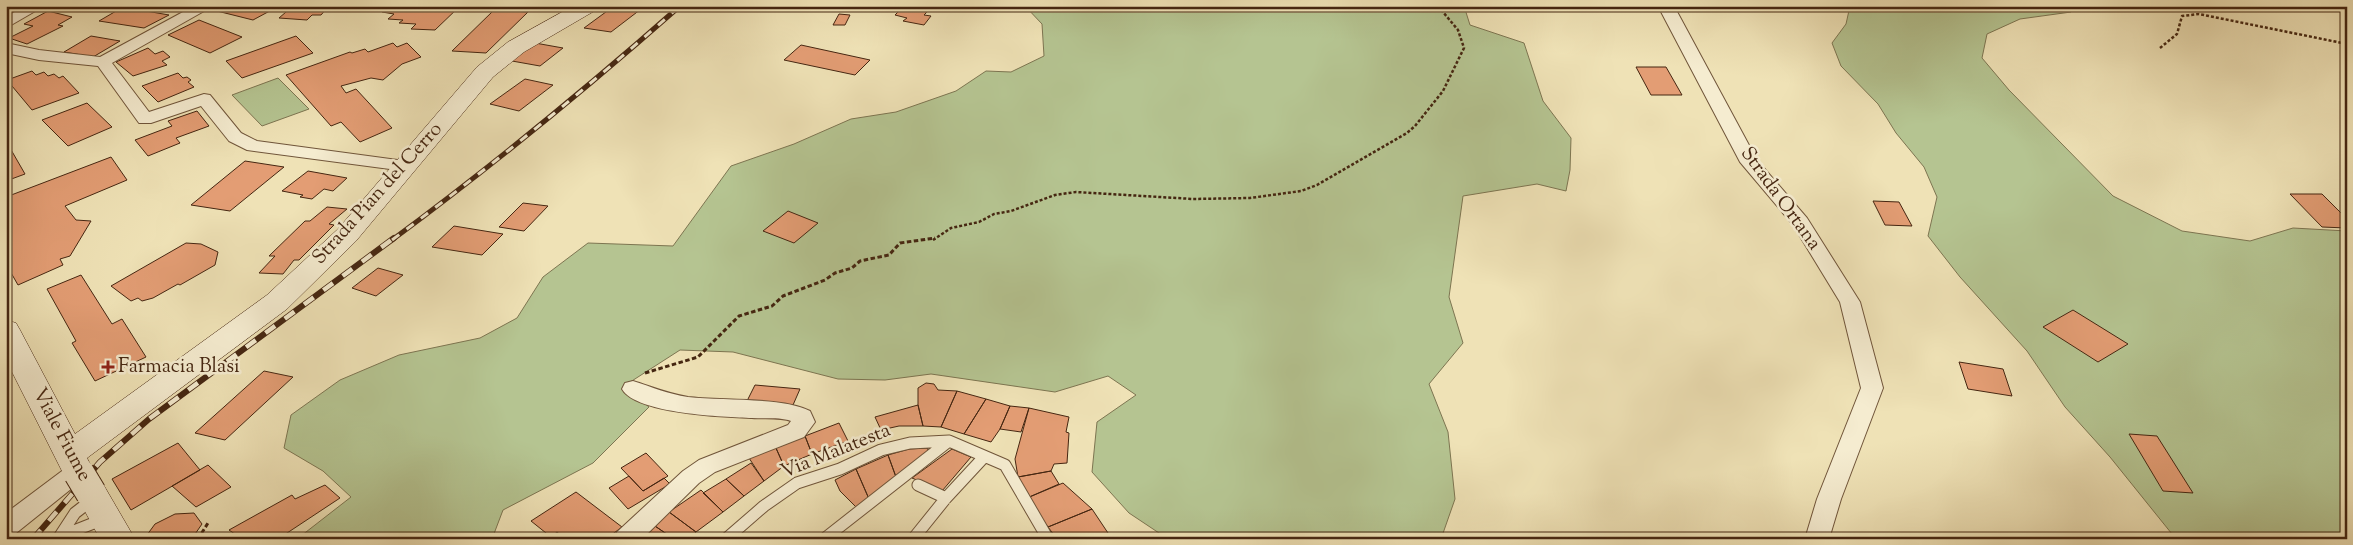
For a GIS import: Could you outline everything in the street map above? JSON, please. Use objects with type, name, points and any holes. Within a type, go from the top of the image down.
[{"type":"street","points":[[6,23],[37,6]]},
{"type":"street","points":[[6,48],[39,56],[103,62],[206,6]]},
{"type":"street","name":"Strada Ortana","points":[[1666,6],[1749,162],[1800,222],[1850,302],[1872,388],[1828,499],[1817,539]]},
{"type":"street","name":"Strada Pian del Cerro","points":[[91,492],[277,302],[347,235],[485,72],[516,47],[583,7]]},
{"type":"street","points":[[103,62],[145,119],[204,99],[235,137],[253,146],[405,166]]},
{"type":"street","name":"Viale Fiume","points":[[6,330],[91,492]]},
{"type":"street","points":[[626,539],[691,477],[707,466],[796,431],[804,422],[802,417],[793,412],[667,403],[647,398],[632,389]]},
{"type":"street","points":[[6,527],[91,492]]},
{"type":"lane","name":"Via Malatesta","points":[[726,539],[764,506],[797,483],[840,469],[881,450],[910,442],[949,442],[1005,465],[1048,539]]},
{"type":"lane","points":[[824,539],[909,481],[949,442]]},
{"type":"lane","points":[[913,539],[946,498],[984,457]]},
{"type":"lane","points":[[909,481],[946,498]]},
{"type":"lane","points":[[59,537],[91,492]]},
{"type":"lane","points":[[59,537],[91,492]]},
{"type":"path","points":[[632,389],[634,380],[646,372],[698,357],[739,316],[772,306],[783,296],[825,280],[835,273],[852,268],[860,261],[889,255],[900,243],[932,240],[951,228],[979,222],[994,214],[1011,211],[1055,195],[1076,192],[1193,198],[1250,198],[1301,191],[1317,185],[1407,133],[1420,123],[1444,92],[1464,50],[1462,37],[1438,6]]},
{"type":"path","points":[[2160,48],[2177,34],[2182,16],[2199,14],[2347,44]]},
{"type":"path","points":[[198,539],[208,523]]},
{"type":"green space","points":[[1025,6],[1464,6],[1470,25],[1524,43],[1543,101],[1571,138],[1570,170],[1566,191],[1537,184],[1463,196],[1449,297],[1463,343],[1429,384],[1448,432],[1455,499],[1441,539],[1168,539],[1129,513],[1092,472],[1097,422],[1136,395],[1108,376],[1055,392],[931,374],[885,380],[838,379],[733,352],[680,350],[624,386],[649,407],[593,463],[503,510],[492,539],[297,539],[351,497],[323,471],[284,448],[291,415],[340,380],[399,355],[480,338],[517,318],[543,277],[588,243],[673,246],[731,166],[794,144],[851,119],[896,112],[956,91],[986,71],[1011,72],[1044,56],[1042,24]]},
{"type":"green space","points":[[1850,6],[2071,6],[2071,12],[2020,19],[1987,34],[1982,58],[2009,90],[2113,196],[2182,231],[2250,241],[2293,228],[2347,231],[2347,539],[2176,539],[2110,457],[2065,407],[2027,351],[1960,277],[1928,236],[1937,197],[1924,167],[1896,133],[1878,104],[1841,66],[1832,43],[1846,24]]},
{"type":"green space","points":[[278,78],[309,109],[262,126],[232,95]]},
{"type":"building","points":[[226,6],[279,6],[253,20],[217,11]]},
{"type":"building","points":[[293,6],[340,6],[327,8],[321,15],[312,15],[307,20],[279,18]]},
{"type":"building","points":[[389,6],[460,6],[435,30],[411,29],[416,24],[399,23],[403,20],[388,19],[394,14],[382,12]]},
{"type":"building","points":[[614,6],[645,6],[611,32],[584,28]]},
{"type":"building","points":[[123,7],[169,15],[144,28],[99,21]]},
{"type":"building","points":[[902,8],[927,12],[924,15],[931,16],[924,25],[903,21],[907,18],[895,15]]},
{"type":"building","points":[[494,10],[528,12],[486,53],[452,51]]},
{"type":"building","points":[[48,11],[72,17],[58,25],[63,26],[27,44],[9,38],[33,26],[24,24]]},
{"type":"building","points":[[839,14],[850,15],[845,25],[833,25]]},
{"type":"building","points":[[199,20],[242,37],[210,53],[168,35]]},
{"type":"building","points":[[91,36],[120,41],[93,57],[64,52]]},
{"type":"building","points":[[296,36],[313,53],[242,78],[226,61]]},
{"type":"building","points":[[393,43],[397,47],[407,43],[421,57],[402,64],[383,80],[371,78],[341,86],[346,93],[356,89],[392,128],[360,142],[341,122],[331,126],[286,75],[350,52],[365,49],[368,52]]},
{"type":"building","points":[[535,43],[563,48],[540,66],[512,61]]},
{"type":"building","points":[[801,45],[870,60],[855,75],[784,60]]},
{"type":"building","points":[[148,48],[155,54],[163,51],[170,57],[162,61],[167,65],[133,76],[116,62]]},
{"type":"building","points":[[1636,67],[1666,67],[1682,95],[1651,95]]},
{"type":"building","points":[[32,71],[36,75],[44,72],[48,76],[54,74],[59,78],[63,76],[79,93],[32,110],[7,80]]},
{"type":"building","points":[[178,73],[183,78],[187,77],[191,80],[188,82],[194,87],[158,102],[142,86]]},
{"type":"building","points":[[525,79],[553,85],[519,111],[490,104]]},
{"type":"building","points":[[87,103],[112,127],[68,146],[42,120]]},
{"type":"building","points":[[197,111],[209,126],[176,138],[180,143],[148,156],[135,140],[172,126],[168,121]]},
{"type":"building","points":[[6,141],[25,174],[6,181]]},
{"type":"building","points":[[111,157],[127,180],[65,206],[76,220],[91,221],[70,256],[60,259],[63,265],[18,285],[6,264],[6,197]]},
{"type":"building","points":[[245,161],[284,167],[230,211],[191,205]]},
{"type":"building","points":[[308,171],[347,178],[333,191],[324,189],[312,199],[300,197],[303,195],[282,191]]},
{"type":"building","points":[[2290,194],[2322,194],[2347,219],[2347,228],[2322,227]]},
{"type":"building","points":[[1873,201],[1899,202],[1912,226],[1885,225]]},
{"type":"building","points":[[523,203],[548,206],[524,231],[499,227]]},
{"type":"building","points":[[327,207],[347,209],[329,224],[334,225],[299,260],[294,260],[283,274],[259,273],[275,256],[269,256],[305,221],[310,221]]},
{"type":"building","points":[[788,211],[818,223],[794,243],[763,231]]},
{"type":"building","points":[[454,226],[503,234],[482,255],[432,247]]},
{"type":"building","points":[[186,243],[201,244],[218,252],[215,265],[180,285],[178,284],[153,298],[142,301],[138,298],[131,301],[111,286]]},
{"type":"building","points":[[378,268],[403,275],[376,296],[352,288]]},
{"type":"building","points":[[81,275],[112,324],[122,319],[146,357],[95,381],[72,343],[76,341],[47,289]]},
{"type":"building","points":[[2073,310],[2128,344],[2098,362],[2043,327]]},
{"type":"building","points":[[1959,362],[2003,369],[2012,396],[1968,389]]},
{"type":"building","points":[[264,371],[293,377],[225,440],[195,433]]},
{"type":"building","points":[[926,383],[934,384],[938,390],[957,391],[941,427],[923,426],[918,405],[918,388]]},
{"type":"building","points":[[755,385],[800,389],[793,405],[747,401]]},
{"type":"building","points":[[957,391],[986,399],[964,434],[941,427]]},
{"type":"building","points":[[986,399],[1010,406],[1000,429],[991,442],[964,434]]},
{"type":"building","points":[[918,405],[923,426],[899,426],[881,430],[875,417]]},
{"type":"building","points":[[1010,406],[1029,408],[1021,432],[1000,429]]},
{"type":"building","points":[[1029,408],[1069,417],[1066,432],[1069,433],[1067,463],[1054,464],[1051,471],[1018,477],[1015,459]]},
{"type":"building","points":[[839,423],[848,441],[812,454],[805,436]]},
{"type":"building","points":[[2129,434],[2157,436],[2193,493],[2163,491]]},
{"type":"building","points":[[805,436],[812,454],[784,466],[776,448]]},
{"type":"building","points":[[178,443],[200,470],[131,510],[112,479]]},
{"type":"building","points":[[775,446],[784,466],[764,481],[749,458]]},
{"type":"building","points":[[927,448],[930,453],[896,477],[888,455],[909,449]]},
{"type":"building","points":[[952,449],[971,457],[942,491],[912,478]]},
{"type":"building","points":[[646,453],[668,476],[643,491],[621,468]]},
{"type":"building","points":[[888,455],[896,477],[869,499],[856,469]]},
{"type":"building","points":[[751,463],[764,481],[744,496],[726,479]]},
{"type":"building","points":[[208,465],[231,487],[196,507],[172,486]]},
{"type":"building","points":[[856,469],[869,499],[856,507],[840,491],[835,480]]},
{"type":"building","points":[[1051,471],[1059,484],[1027,498],[1018,477]]},
{"type":"building","points":[[629,476],[643,491],[664,478],[670,484],[628,509],[609,488]]},
{"type":"building","points":[[726,479],[744,496],[723,512],[703,493]]},
{"type":"building","points":[[1063,483],[1092,509],[1048,527],[1027,498]]},
{"type":"building","points":[[325,485],[340,498],[278,539],[242,539],[229,530],[292,495],[295,499]]},
{"type":"building","points":[[701,490],[723,512],[696,532],[669,512]]},
{"type":"building","points":[[576,492],[622,527],[606,539],[565,539],[557,532],[551,537],[531,521]]},
{"type":"building","points":[[1092,509],[1112,539],[1057,539],[1048,527]]},
{"type":"building","points":[[669,512],[696,532],[689,539],[674,539],[652,524]]},
{"type":"building","points":[[194,513],[202,524],[193,537],[144,539],[155,524],[175,514]]},
{"type":"building","points":[[652,524],[674,539],[637,539]]},
{"type":"railway","points":[[392,240],[539,126],[680,6]]},
{"type":"railway","points":[[33,539],[100,462],[149,419],[394,238]]},
{"type":"place","name":"Farmacia Blasi","points":[[108,367]]}]
